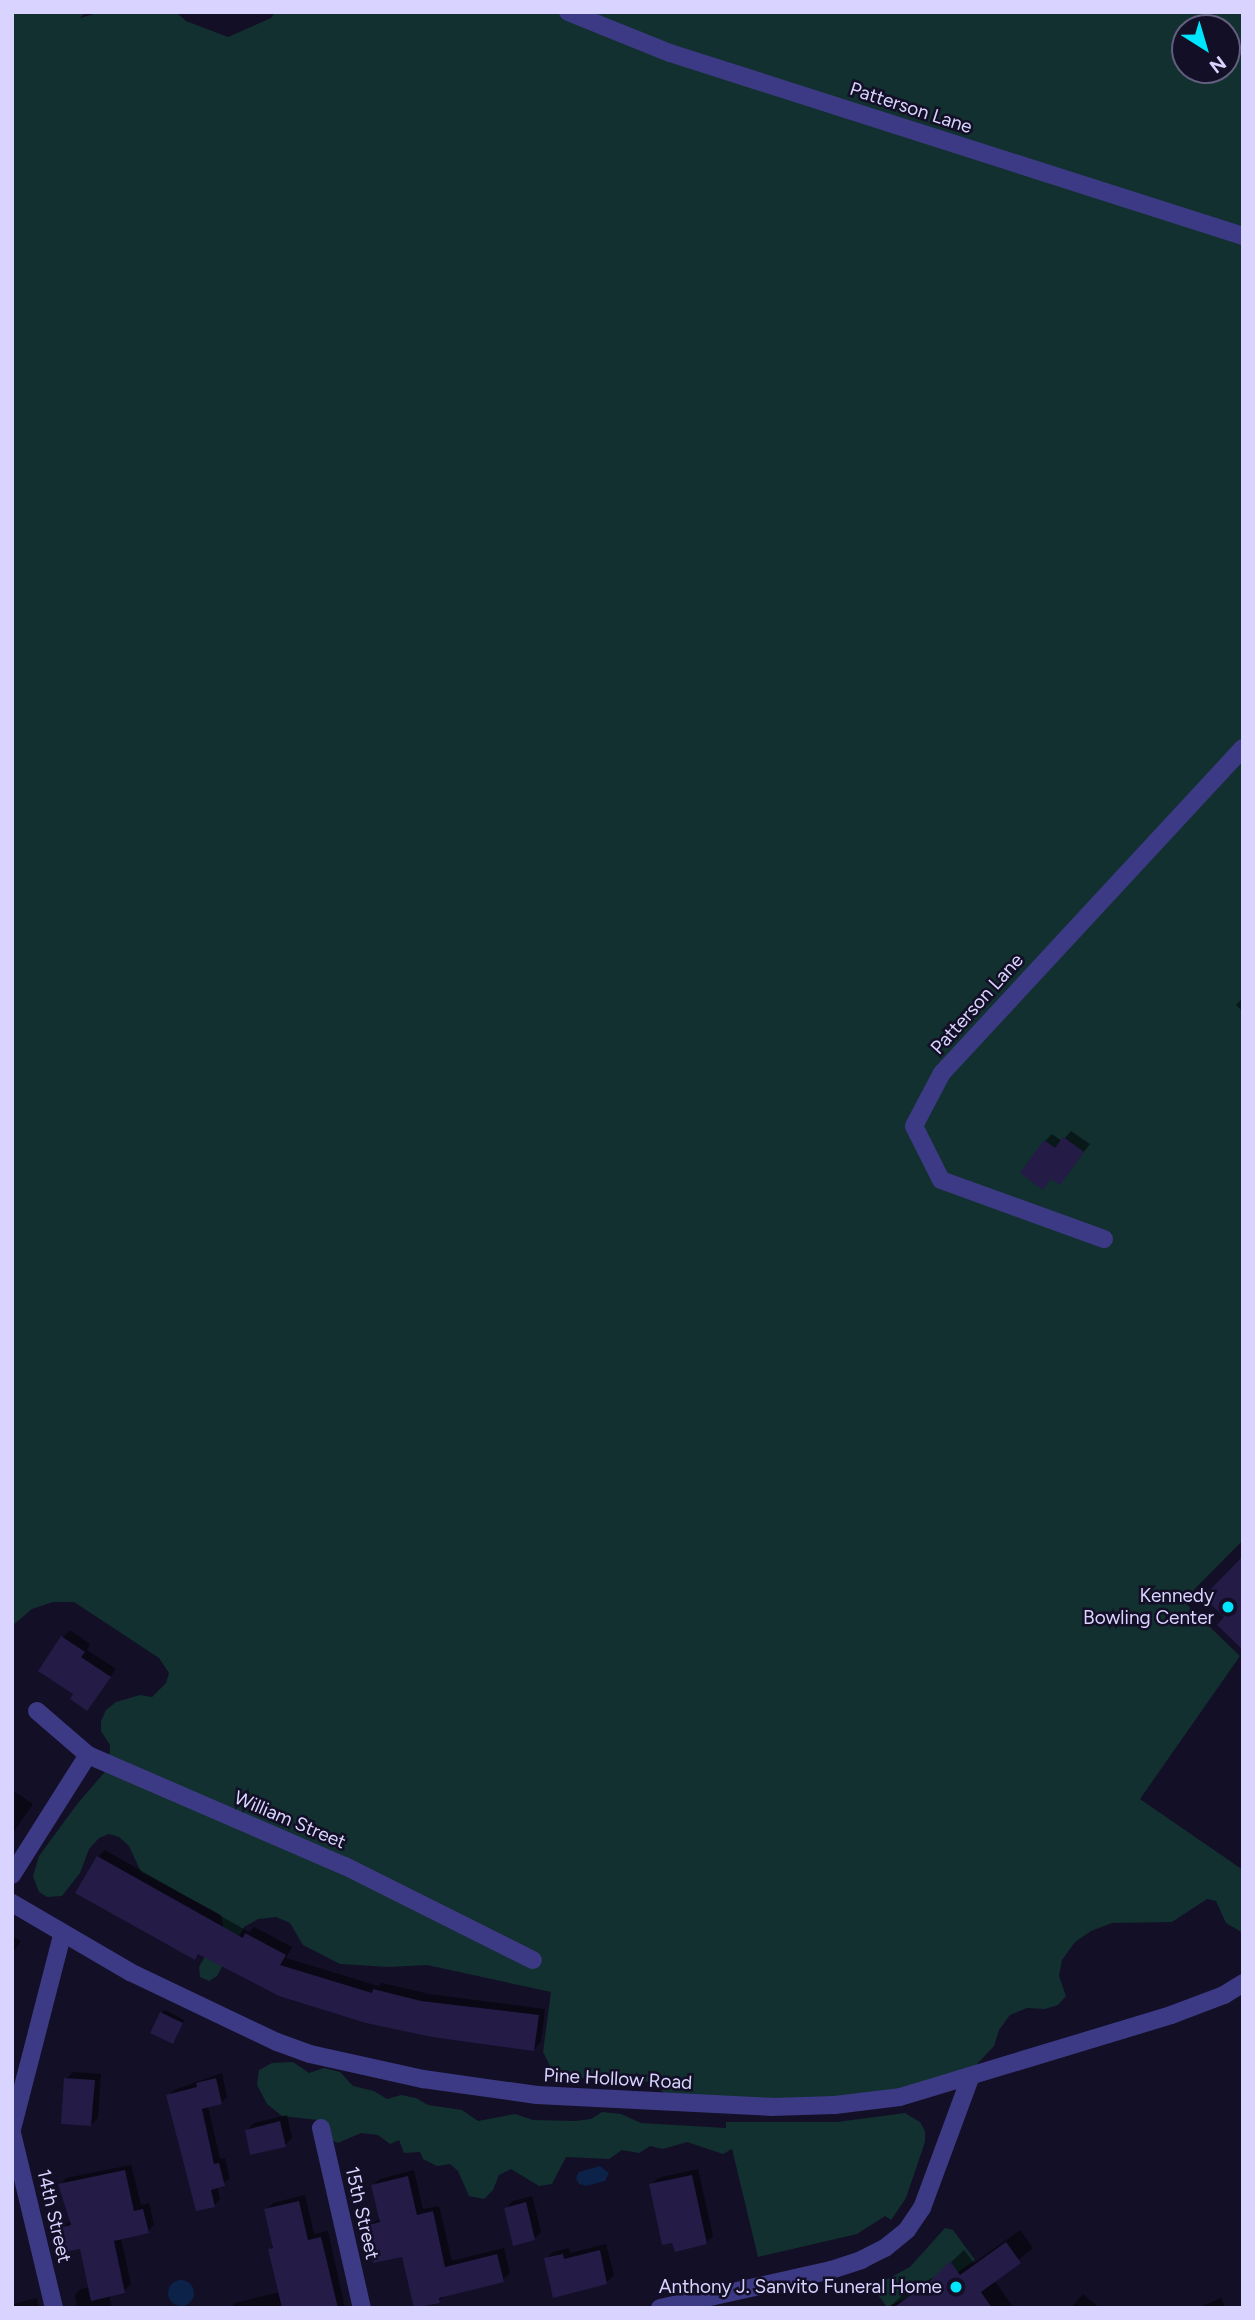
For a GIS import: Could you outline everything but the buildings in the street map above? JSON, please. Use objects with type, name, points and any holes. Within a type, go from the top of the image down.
[{"type":"street","name":"Patterson Lane","points":[[568,12],[670,53],[1243,236]]},
{"type":"street","name":"Patterson Lane","points":[[1104,1240],[941,1180],[914,1126],[942,1073],[1243,748]]},
{"type":"street","name":"William Street","points":[[37,1711],[88,1755],[345,1866],[533,1960]]},
{"type":"street","points":[[12,1875],[88,1755]]},
{"type":"street","name":"Pine Hollow Road","points":[[12,1903],[62,1935],[130,1972],[277,2042],[310,2054],[423,2079],[537,2095],[771,2107],[835,2105],[900,2097],[1171,2015],[1224,1995],[1243,1983]]},
{"type":"street","name":"14th Street","points":[[54,2308],[12,2131],[62,1935]]},
{"type":"street","points":[[660,2308],[831,2270],[885,2248],[906,2230],[922,2208],[970,2078]]},
{"type":"street","name":"15th Street","points":[[321,2128],[362,2308]]},
{"type":"green space","points":[[12,12],[86,12],[80,18],[101,12],[176,12],[186,21],[228,37],[271,18],[275,12],[1243,12],[1243,1540],[1183,1601],[1240,1656],[1140,1799],[1243,1870],[1243,1933],[1226,1923],[1216,1901],[1207,1899],[1172,1922],[1112,1923],[1091,1931],[1075,1942],[1062,1960],[1059,1976],[1066,1996],[1058,2005],[1045,2009],[1027,2008],[1010,2015],[999,2030],[994,2046],[965,2077],[835,2102],[668,2097],[653,2082],[563,2077],[551,2068],[543,2052],[551,1992],[427,1965],[389,1967],[340,1964],[303,1945],[290,1923],[276,1917],[258,1919],[244,1927],[217,1976],[209,1981],[200,1977],[199,1967],[223,1925],[221,1915],[141,1872],[129,1846],[119,1837],[109,1834],[99,1838],[89,1849],[80,1873],[62,1896],[47,1897],[39,1892],[33,1876],[39,1856],[78,1803],[109,1767],[110,1745],[101,1731],[101,1721],[106,1710],[116,1702],[140,1695],[152,1697],[166,1683],[169,1673],[159,1658],[74,1602],[53,1602],[32,1609],[12,1626]]},
{"type":"green space","points":[[293,2062],[309,2073],[324,2068],[340,2072],[353,2086],[374,2091],[387,2099],[401,2095],[416,2098],[428,2105],[462,2110],[478,2121],[515,2114],[533,2120],[575,2121],[591,2119],[602,2112],[621,2114],[641,2123],[726,2128],[726,2122],[837,2122],[905,2113],[920,2122],[925,2131],[925,2142],[906,2198],[891,2220],[885,2216],[857,2234],[758,2257],[732,2149],[723,2154],[687,2142],[663,2149],[650,2146],[639,2153],[622,2150],[609,2159],[566,2157],[552,2184],[539,2186],[511,2169],[499,2175],[493,2190],[484,2199],[469,2196],[458,2171],[450,2164],[437,2166],[423,2159],[420,2152],[404,2153],[399,2140],[390,2144],[378,2135],[361,2133],[338,2143],[329,2139],[318,2120],[282,2116],[267,2104],[257,2085],[259,2070],[272,2063]]},
{"type":"green space","points":[[945,2228],[953,2230],[975,2260],[958,2272],[937,2275],[909,2297],[887,2307],[872,2287],[910,2267]]},
{"type":"water","points":[[600,2166],[609,2173],[605,2181],[586,2186],[579,2184],[576,2178],[579,2172]]},
{"type":"water","points":[[181,2280],[190,2284],[194,2293],[190,2302],[181,2306],[172,2302],[168,2293],[172,2284]]},
{"type":"place","name":"Kennedy Bowling Center","points":[[1228,1607]]},
{"type":"place","name":"Anthony J. Sanvito Funeral Home","points":[[956,2287]]}]
